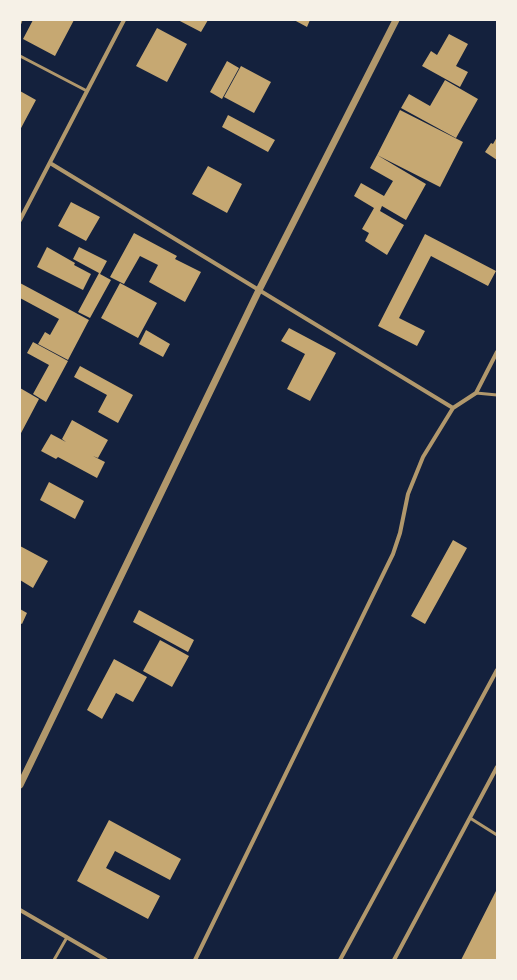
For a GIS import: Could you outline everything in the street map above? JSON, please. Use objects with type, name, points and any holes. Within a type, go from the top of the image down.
[{"type":"street","points":[[20,220],[124,20]]},
{"type":"street","points":[[20,785],[259,290],[396,20]]},
{"type":"street","points":[[50,163],[453,408]]},
{"type":"street","points":[[195,960],[393,554],[400,533],[408,494],[420,463],[453,408],[476,393],[497,352]]},
{"type":"street","points":[[340,960],[497,670]]},
{"type":"street","points":[[394,960],[497,767]]},
{"type":"street","points":[[20,910],[106,960]]},
{"type":"lane","points":[[20,56],[87,91]]},
{"type":"lane","points":[[476,393],[497,395]]},
{"type":"lane","points":[[470,818],[497,835]]},
{"type":"lane","points":[[54,960],[66,938]]},
{"type":"building","points":[[33,20],[74,20],[55,56],[23,39]]},
{"type":"building","points":[[178,20],[208,20],[201,32]]},
{"type":"building","points":[[294,20],[310,20],[307,27]]},
{"type":"building","points":[[157,28],[187,44],[167,82],[136,66]]},
{"type":"building","points":[[449,34],[468,44],[456,66],[468,72],[460,87],[422,66],[431,51],[437,55]]},
{"type":"building","points":[[227,61],[239,68],[222,99],[210,92]]},
{"type":"building","points":[[241,66],[271,82],[254,113],[224,97]]},
{"type":"building","points":[[445,80],[478,99],[456,138],[401,108],[409,94],[430,106]]},
{"type":"building","points":[[20,91],[36,100],[20,130]]},
{"type":"building","points":[[400,110],[463,142],[440,187],[377,155]]},
{"type":"building","points":[[228,115],[275,140],[268,152],[222,127]]},
{"type":"building","points":[[497,137],[497,160],[485,152],[491,143],[493,144]]},
{"type":"building","points":[[377,155],[426,184],[406,220],[382,206],[380,211],[404,225],[387,255],[365,241],[369,233],[362,229],[374,208],[354,196],[361,183],[384,196],[393,181],[370,168]]},
{"type":"building","points":[[208,166],[242,184],[227,213],[192,194]]},
{"type":"building","points":[[71,202],[100,217],[86,241],[58,226]]},
{"type":"building","points":[[134,233],[177,256],[175,259],[201,272],[185,302],[149,282],[158,265],[140,256],[124,284],[110,277]]},
{"type":"building","points":[[425,234],[496,271],[488,286],[431,256],[399,318],[425,331],[417,346],[378,326]]},
{"type":"building","points":[[47,247],[75,263],[74,265],[91,274],[83,290],[37,267]]},
{"type":"building","points":[[79,247],[107,261],[100,274],[111,280],[90,318],[78,312],[99,273],[73,259]]},
{"type":"building","points":[[20,283],[89,320],[68,360],[38,344],[45,332],[50,335],[59,319],[20,298]]},
{"type":"building","points":[[120,283],[157,303],[138,338],[101,318]]},
{"type":"building","points":[[289,328],[336,353],[310,401],[287,389],[305,354],[281,341]]},
{"type":"building","points":[[146,330],[170,344],[163,357],[139,344]]},
{"type":"building","points":[[33,342],[68,361],[46,402],[33,394],[49,365],[27,353]]},
{"type":"building","points":[[80,366],[133,395],[118,423],[98,412],[107,395],[74,377]]},
{"type":"building","points":[[20,388],[39,399],[20,435]]},
{"type":"building","points":[[72,420],[108,440],[98,458],[93,456],[105,462],[97,478],[58,457],[56,459],[41,451],[51,434],[66,442],[62,439]]},
{"type":"building","points":[[49,482],[84,501],[75,519],[40,500]]},
{"type":"building","points":[[453,540],[467,548],[425,624],[411,616]]},
{"type":"building","points":[[20,546],[48,561],[33,588],[20,580]]},
{"type":"building","points":[[20,609],[27,613],[22,624],[20,623]]},
{"type":"building","points":[[139,610],[194,640],[188,652],[133,622]]},
{"type":"building","points":[[160,640],[189,656],[172,687],[143,671]]},
{"type":"building","points":[[114,659],[147,677],[133,702],[116,693],[102,719],[87,710]]},
{"type":"building","points":[[109,820],[181,859],[170,880],[115,851],[106,868],[160,896],[148,919],[77,881]]},
{"type":"building","points":[[497,889],[497,960],[461,960]]}]
